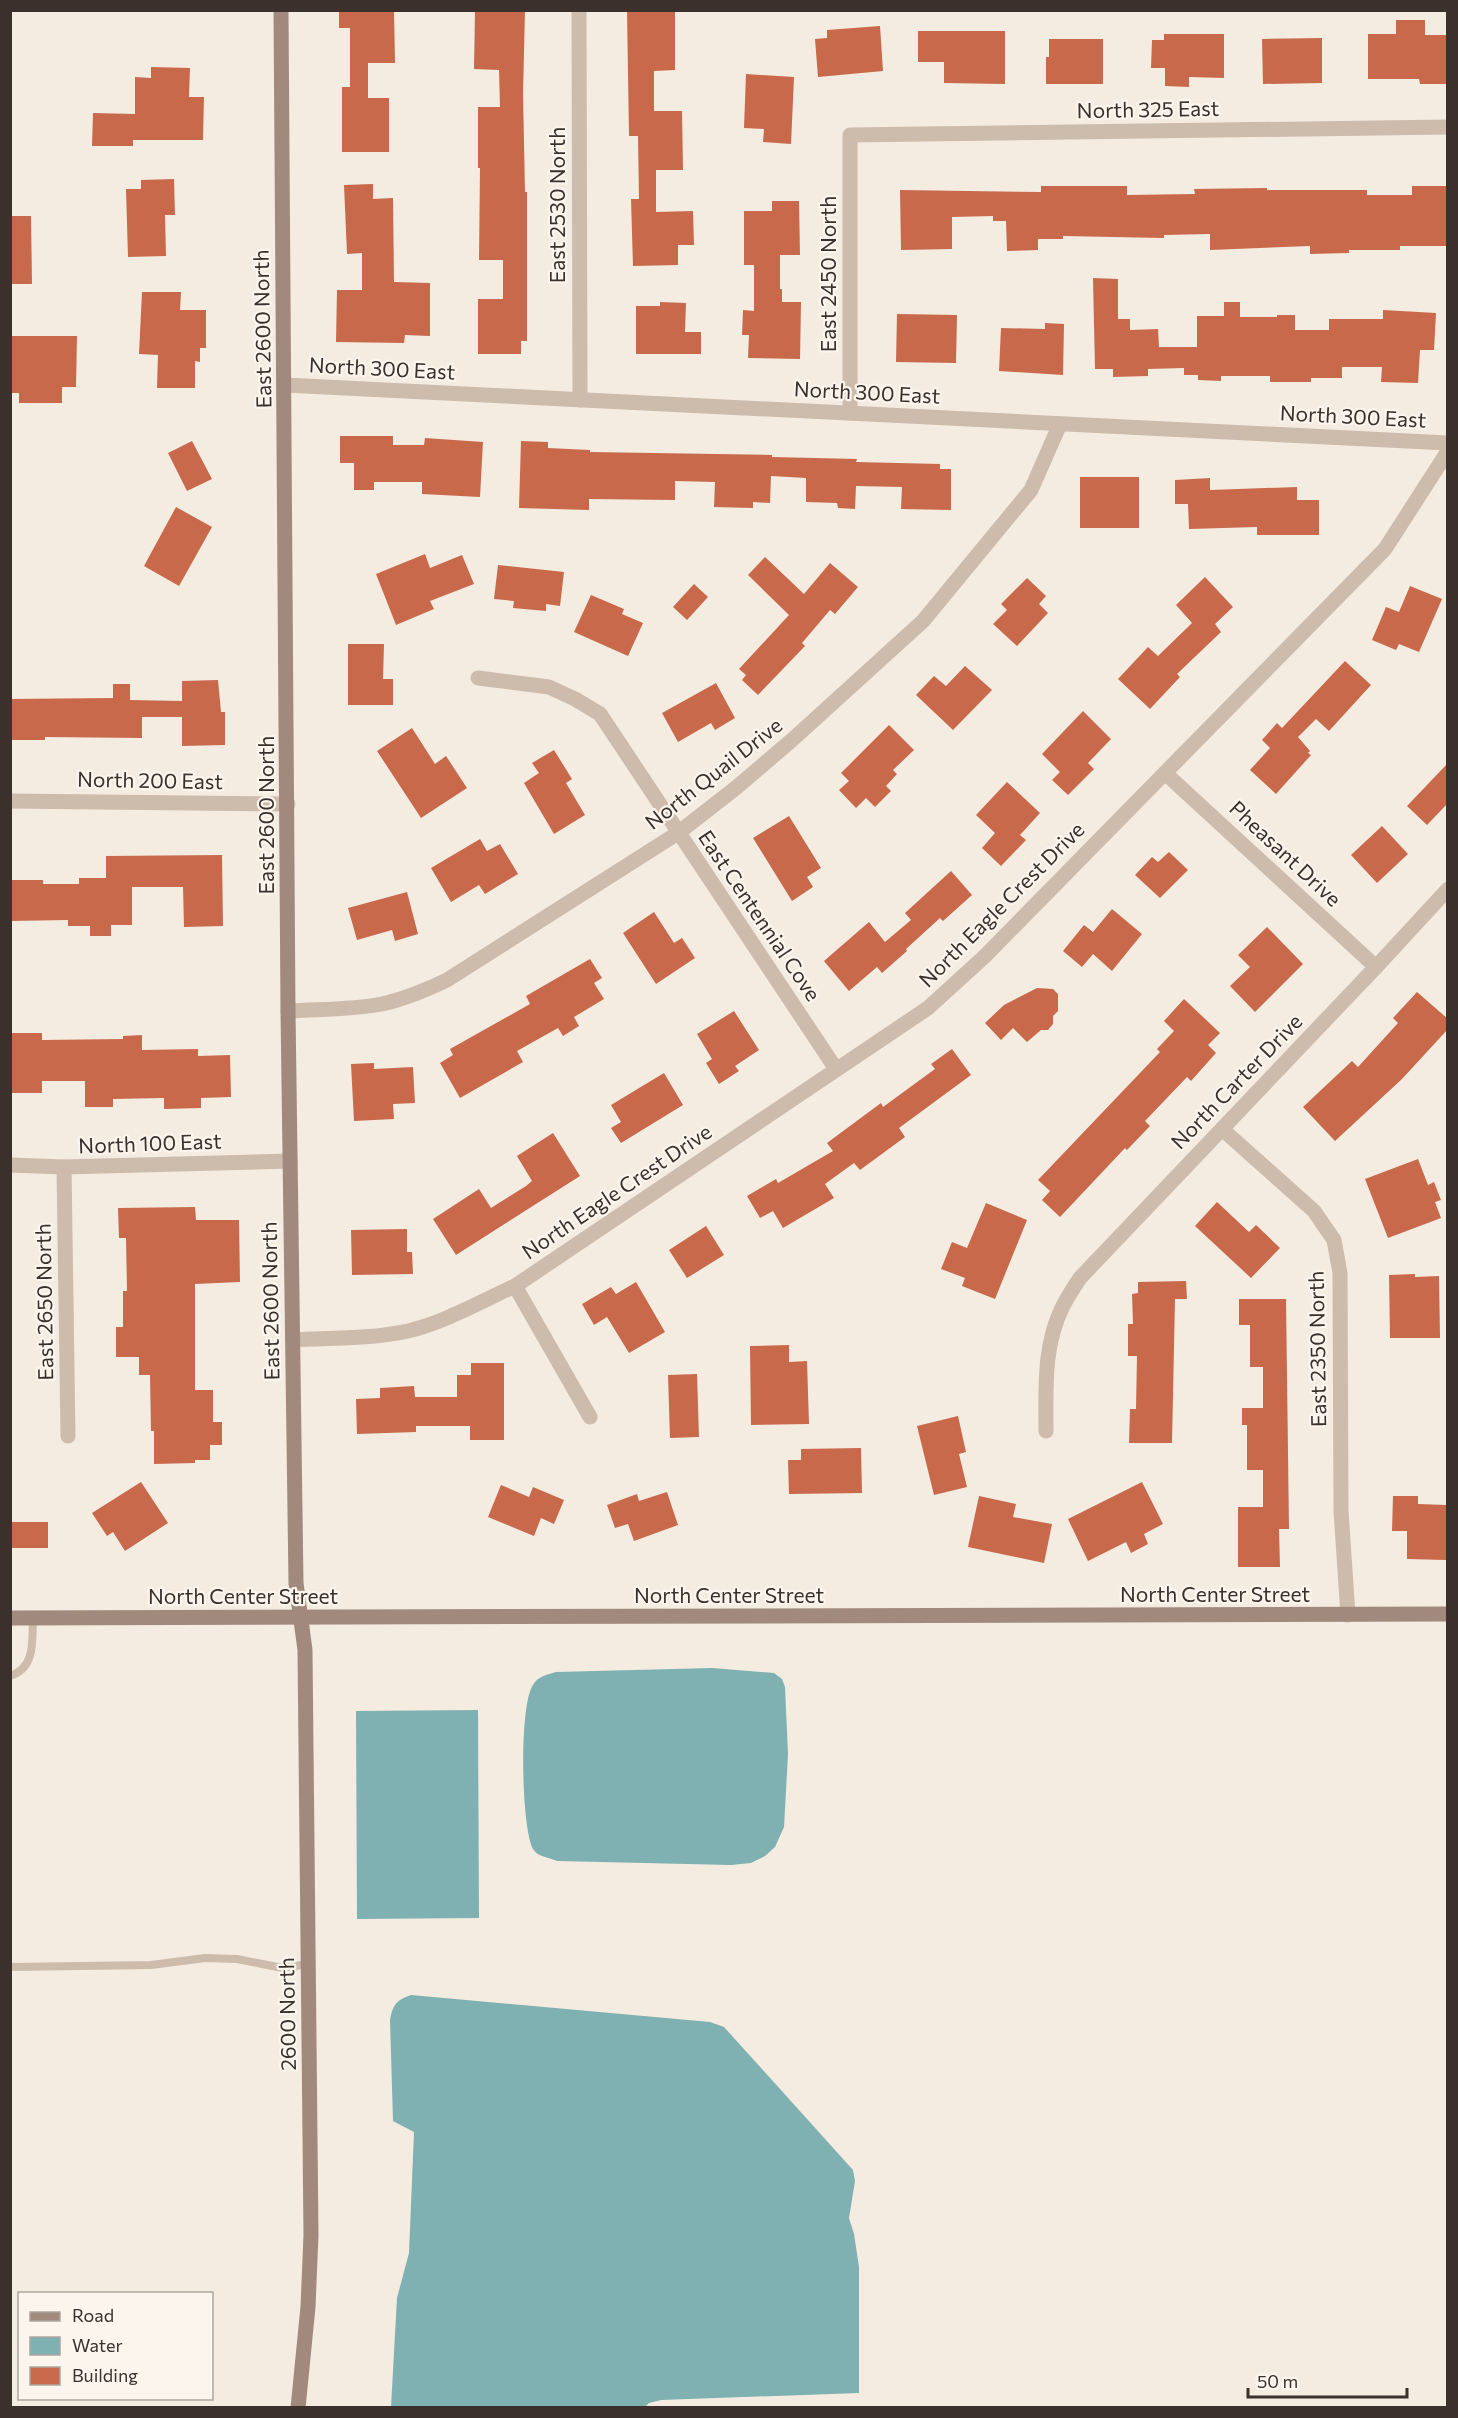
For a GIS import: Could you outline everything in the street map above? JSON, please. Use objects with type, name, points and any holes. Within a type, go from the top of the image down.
[{"type":"street","name":"East 2600 North","points":[[281,10],[288,1011],[296,1583],[301,1618]]},
{"type":"street","name":"East 2530 North","points":[[579,10],[580,400]]},
{"type":"street","name":"North 325 East","points":[[850,135],[1448,127]]},
{"type":"street","name":"East 2450 North","points":[[850,135],[850,413]]},
{"type":"street","name":"North 300 East","points":[[285,385],[1448,443]]},
{"type":"street","name":"North Quail Drive","points":[[288,1011],[382,1004],[437,985],[678,833],[792,740],[923,621],[1031,490],[1060,424]]},
{"type":"street","name":"North Eagle Crest Drive","points":[[293,1340],[372,1336],[408,1331],[440,1321],[514,1286],[928,1008],[952,988],[1384,549],[1448,451]]},
{"type":"street","name":"East Centennial Cove","points":[[478,678],[549,687],[600,714],[836,1069]]},
{"type":"street","name":"Pheasant Drive","points":[[1165,772],[1376,967]]},
{"type":"street","name":"North 200 East","points":[[10,801],[288,804]]},
{"type":"street","name":"North Carter Drive","points":[[1046,1431],[1046,1373],[1051,1340],[1062,1307],[1080,1278],[1448,889]]},
{"type":"street","name":"East 2350 North","points":[[1222,1129],[1314,1211],[1334,1240],[1340,1273],[1341,1511],[1348,1616]]},
{"type":"street","name":"North 100 East","points":[[10,1166],[64,1167],[290,1161]]},
{"type":"street","name":"East 2650 North","points":[[64,1167],[68,1436]]},
{"type":"street","points":[[514,1286],[590,1417]]},
{"type":"street","name":"North Center Street","points":[[10,1618],[1448,1614]]},
{"type":"street","name":"2600 North","points":[[298,2408],[308,2307],[311,2235],[305,1650],[301,1618]]},
{"type":"lane","points":[[10,1676],[18,1674],[28,1664],[32,1650],[33,1618]]},
{"type":"lane","points":[[10,1967],[151,1965],[205,1959],[237,1959],[283,1968],[308,1964]]},
{"type":"water","points":[[712,1668],[774,1673],[782,1679],[785,1687],[788,1754],[784,1827],[775,1847],[765,1856],[751,1863],[731,1865],[557,1861],[535,1852],[529,1836],[526,1817],[523,1766],[525,1716],[528,1697],[535,1682],[543,1676],[556,1672]]},
{"type":"water","points":[[478,1710],[479,1918],[357,1919],[356,1711]]},
{"type":"water","points":[[411,1995],[710,2022],[724,2027],[853,2170],[855,2181],[849,2218],[859,2267],[859,2393],[661,2400],[649,2403],[644,2408],[391,2407],[397,2298],[409,2253],[414,2132],[393,2121],[390,2020],[396,2004]]},
{"type":"building","points":[[339,10],[394,10],[395,63],[368,63],[368,98],[389,98],[389,152],[342,152],[342,87],[350,87],[350,28],[339,28]]},
{"type":"building","points":[[475,10],[525,10],[523,94],[525,192],[527,192],[527,341],[521,341],[521,354],[478,354],[478,299],[503,299],[503,260],[479,260],[478,107],[500,107],[499,70],[474,69]]},
{"type":"building","points":[[627,10],[675,10],[675,70],[654,71],[654,111],[682,111],[683,170],[656,170],[656,212],[693,211],[694,245],[678,245],[678,265],[633,266],[631,199],[639,199],[638,136],[629,136]]},
{"type":"building","points":[[1396,20],[1425,20],[1425,35],[1446,35],[1446,84],[1420,84],[1419,79],[1368,79],[1368,34],[1396,34]]},
{"type":"building","points":[[880,26],[883,71],[818,77],[815,39],[827,38],[827,30]]},
{"type":"building","points":[[918,31],[1005,31],[1005,84],[944,83],[944,62],[918,62]]},
{"type":"building","points":[[1164,34],[1224,34],[1224,78],[1189,77],[1189,87],[1165,86],[1165,68],[1151,68],[1152,40],[1164,40]]},
{"type":"building","points":[[1322,38],[1322,83],[1263,84],[1262,39]]},
{"type":"building","points":[[1049,39],[1103,39],[1103,84],[1046,84]]},
{"type":"building","points":[[151,67],[190,68],[189,97],[204,97],[203,140],[133,140],[133,146],[92,146],[93,113],[135,114],[135,77],[151,78]]},
{"type":"building","points":[[746,74],[794,77],[791,144],[763,142],[764,129],[744,128]]},
{"type":"building","points":[[174,179],[175,215],[165,215],[166,256],[128,257],[126,189],[141,189],[141,180]]},
{"type":"building","points":[[373,184],[373,199],[393,198],[394,282],[430,283],[430,336],[405,335],[404,343],[336,342],[337,290],[362,290],[362,253],[347,254],[344,185]]},
{"type":"building","points":[[1041,186],[1127,186],[1127,195],[1195,194],[1194,189],[1267,188],[1267,190],[1367,190],[1367,195],[1412,195],[1412,186],[1448,186],[1448,246],[1400,246],[1400,250],[1349,250],[1349,253],[1310,254],[1310,246],[1210,250],[1210,234],[1164,235],[1164,238],[1063,236],[1063,239],[1038,239],[1038,250],[1007,251],[1006,221],[993,221],[993,216],[952,217],[952,249],[901,250],[900,190],[1041,192]]},
{"type":"building","points":[[772,201],[799,201],[800,255],[780,255],[780,289],[782,289],[782,302],[801,302],[800,359],[748,358],[749,335],[742,335],[743,310],[754,311],[754,265],[744,265],[744,211],[772,211]]},
{"type":"building","points":[[10,216],[31,216],[32,284],[10,284]]},
{"type":"building","points":[[1093,278],[1118,279],[1118,319],[1130,319],[1130,330],[1158,329],[1159,347],[1197,347],[1197,316],[1224,316],[1224,302],[1240,302],[1240,317],[1295,315],[1295,330],[1329,330],[1329,319],[1383,319],[1383,310],[1436,313],[1434,350],[1420,350],[1418,383],[1381,382],[1382,367],[1342,367],[1342,378],[1311,378],[1311,382],[1270,382],[1270,376],[1221,376],[1221,381],[1198,380],[1198,375],[1184,375],[1184,368],[1148,369],[1148,376],[1113,377],[1113,369],[1095,369]]},
{"type":"building","points":[[142,292],[181,292],[180,310],[206,310],[206,348],[200,348],[200,362],[195,361],[195,388],[157,388],[158,355],[139,354]]},
{"type":"building","points":[[660,302],[686,303],[685,332],[701,332],[701,354],[636,354],[636,306],[660,306]]},
{"type":"building","points":[[897,314],[957,315],[956,363],[896,362]]},
{"type":"building","points":[[1045,323],[1064,324],[1063,375],[999,371],[1001,328],[1045,329]]},
{"type":"building","points":[[10,336],[77,336],[76,387],[62,387],[62,403],[19,403],[19,393],[10,393]]},
{"type":"building","points":[[340,436],[393,436],[393,445],[424,445],[425,438],[483,442],[480,497],[422,494],[422,482],[374,482],[374,490],[354,490],[354,463],[340,463]]},
{"type":"building","points":[[192,441],[212,479],[187,491],[168,453]]},
{"type":"building","points":[[521,441],[548,442],[548,448],[590,450],[590,452],[772,455],[772,457],[857,459],[856,462],[940,464],[940,469],[951,469],[951,510],[901,509],[902,487],[856,486],[855,509],[838,508],[837,503],[806,502],[806,478],[771,476],[770,503],[753,502],[753,508],[714,507],[715,482],[675,481],[675,500],[589,499],[589,510],[519,508]]},
{"type":"building","points":[[1080,477],[1139,477],[1139,528],[1080,528]]},
{"type":"building","points":[[1210,478],[1210,490],[1297,487],[1297,500],[1319,500],[1319,535],[1257,535],[1257,527],[1189,529],[1188,504],[1175,504],[1175,480]]},
{"type":"building","points":[[176,507],[212,527],[179,586],[144,566]]},
{"type":"building","points":[[425,554],[430,568],[462,555],[474,584],[430,601],[434,609],[396,625],[376,574]]},
{"type":"building","points":[[765,557],[804,594],[830,563],[858,587],[835,614],[830,610],[802,643],[805,646],[758,695],[742,680],[746,675],[739,669],[789,615],[748,575]]},
{"type":"building","points":[[498,565],[564,572],[560,606],[546,604],[546,611],[513,608],[514,601],[494,599]]},
{"type":"building","points":[[1205,577],[1233,607],[1215,624],[1221,632],[1177,674],[1180,677],[1150,709],[1118,679],[1148,647],[1158,656],[1192,623],[1176,605]]},
{"type":"building","points":[[1027,578],[1046,596],[1039,604],[1048,613],[1017,646],[993,624],[1007,610],[1001,604]]},
{"type":"building","points":[[694,584],[708,597],[687,620],[673,607]]},
{"type":"building","points":[[1410,586],[1442,599],[1419,652],[1399,644],[1396,650],[1372,640],[1386,607],[1399,612]]},
{"type":"building","points":[[591,595],[624,609],[622,614],[643,623],[628,656],[574,632]]},
{"type":"building","points":[[348,644],[384,644],[383,679],[393,679],[393,705],[348,705]]},
{"type":"building","points":[[1345,661],[1371,685],[1329,731],[1316,719],[1298,737],[1311,755],[1276,794],[1250,770],[1270,748],[1262,740],[1277,723],[1282,728]]},
{"type":"building","points":[[965,666],[992,690],[953,730],[916,695],[934,676],[946,686]]},
{"type":"building","points":[[218,680],[221,712],[225,712],[225,745],[182,746],[182,717],[142,717],[142,738],[45,737],[45,740],[10,740],[10,699],[113,698],[113,684],[130,684],[130,700],[182,701],[182,681]]},
{"type":"building","points":[[716,683],[735,718],[715,730],[711,723],[678,742],[662,713]]},
{"type":"building","points":[[1083,711],[1111,739],[1088,763],[1094,769],[1068,795],[1052,780],[1060,772],[1042,754]]},
{"type":"building","points":[[889,725],[914,750],[893,770],[897,774],[886,786],[891,791],[875,807],[866,798],[856,808],[839,790],[849,781],[841,773]]},
{"type":"building","points":[[412,728],[435,764],[446,756],[467,788],[421,818],[377,751]]},
{"type":"building","points":[[554,750],[572,779],[566,783],[585,815],[554,834],[524,783],[539,773],[532,763]]},
{"type":"building","points":[[1448,763],[1448,803],[1427,825],[1407,806]]},
{"type":"building","points":[[1007,782],[1040,813],[1020,835],[1026,840],[1001,866],[982,848],[995,833],[976,815]]},
{"type":"building","points":[[789,816],[821,868],[807,877],[813,887],[792,901],[753,838]]},
{"type":"building","points":[[1382,826],[1408,854],[1377,883],[1351,855]]},
{"type":"building","points":[[480,839],[487,851],[500,844],[518,874],[485,894],[479,885],[451,902],[431,868]]},
{"type":"building","points":[[1169,852],[1188,870],[1160,898],[1135,875],[1152,857],[1158,862]]},
{"type":"building","points":[[222,855],[223,926],[184,927],[183,887],[132,887],[132,925],[111,925],[111,936],[90,936],[90,926],[68,926],[68,920],[10,921],[10,880],[43,880],[43,884],[79,884],[79,878],[106,878],[106,856]]},
{"type":"building","points":[[951,871],[972,895],[943,921],[940,918],[882,973],[877,967],[849,991],[824,961],[869,922],[885,942],[911,920],[905,913]]},
{"type":"building","points":[[407,892],[418,934],[395,941],[392,930],[357,940],[348,908]]},
{"type":"building","points":[[1112,909],[1142,934],[1112,971],[1093,954],[1082,967],[1063,951],[1084,925],[1093,932]]},
{"type":"building","points":[[654,912],[674,943],[682,938],[695,958],[656,984],[623,933]]},
{"type":"building","points":[[1267,927],[1303,964],[1255,1012],[1230,986],[1250,967],[1238,955]]},
{"type":"building","points":[[590,959],[602,978],[594,983],[604,999],[574,1017],[579,1026],[563,1036],[558,1028],[517,1051],[523,1062],[460,1098],[440,1063],[453,1055],[450,1049],[530,1004],[526,996]]},
{"type":"building","points":[[1037,988],[1053,989],[1058,994],[1058,1011],[1053,1016],[1053,1024],[1048,1030],[1041,1030],[1027,1042],[1013,1028],[1001,1040],[985,1023],[1004,1005]]},
{"type":"building","points":[[1417,992],[1448,1019],[1448,1029],[1402,1079],[1335,1141],[1303,1107],[1352,1061],[1358,1067],[1398,1023],[1393,1018]]},
{"type":"building","points":[[1184,999],[1220,1033],[1208,1045],[1216,1053],[1191,1081],[1187,1077],[1145,1121],[1150,1126],[1127,1150],[1125,1148],[1060,1217],[1042,1200],[1050,1191],[1038,1180],[1160,1052],[1157,1049],[1174,1031],[1164,1021]]},
{"type":"building","points":[[734,1011],[759,1050],[735,1066],[739,1071],[719,1084],[706,1063],[712,1059],[697,1034]]},
{"type":"building","points":[[10,1033],[42,1033],[42,1040],[123,1039],[123,1036],[142,1035],[142,1050],[198,1049],[198,1056],[230,1055],[231,1097],[201,1098],[201,1108],[164,1109],[164,1098],[113,1099],[113,1107],[85,1107],[85,1081],[42,1081],[42,1093],[10,1093]]},
{"type":"building","points":[[952,1049],[971,1075],[899,1128],[905,1137],[860,1170],[854,1163],[825,1184],[834,1198],[783,1228],[773,1211],[760,1218],[747,1196],[776,1179],[778,1183],[833,1151],[827,1143],[881,1103],[883,1107],[935,1069],[931,1064]]},
{"type":"building","points":[[374,1063],[374,1069],[413,1067],[415,1103],[393,1104],[394,1119],[354,1121],[351,1064]]},
{"type":"building","points":[[664,1073],[683,1105],[621,1143],[611,1128],[621,1122],[611,1105]]},
{"type":"building","points":[[553,1133],[580,1176],[456,1255],[433,1219],[479,1189],[491,1208],[526,1186],[532,1181],[517,1156]]},
{"type":"building","points":[[1418,1159],[1428,1185],[1434,1182],[1441,1200],[1435,1202],[1441,1218],[1388,1238],[1365,1179]]},
{"type":"building","points":[[1217,1202],[1249,1232],[1256,1225],[1280,1248],[1251,1278],[1195,1226]]},
{"type":"building","points":[[986,1203],[1027,1220],[995,1299],[962,1286],[965,1278],[941,1269],[952,1242],[967,1248]]},
{"type":"building","points":[[195,1207],[196,1220],[239,1220],[240,1282],[195,1284],[195,1390],[213,1390],[213,1422],[222,1422],[222,1445],[210,1445],[210,1460],[195,1460],[195,1463],[154,1464],[150,1375],[139,1375],[139,1357],[116,1357],[116,1327],[123,1327],[123,1291],[127,1291],[126,1238],[119,1238],[118,1208]]},
{"type":"building","points":[[706,1226],[724,1255],[687,1278],[669,1250]]},
{"type":"building","points":[[407,1229],[407,1252],[412,1252],[413,1274],[352,1275],[351,1230]]},
{"type":"building","points":[[1415,1274],[1415,1277],[1439,1276],[1440,1338],[1390,1338],[1389,1275]]},
{"type":"building","points":[[1186,1281],[1187,1299],[1175,1299],[1172,1443],[1129,1443],[1130,1409],[1136,1409],[1137,1356],[1128,1356],[1128,1324],[1133,1324],[1132,1294],[1138,1293],[1138,1282]]},
{"type":"building","points":[[636,1282],[665,1332],[629,1353],[607,1317],[594,1325],[582,1304],[611,1287],[616,1294]]},
{"type":"building","points":[[1239,1299],[1286,1299],[1289,1529],[1279,1529],[1280,1567],[1238,1567],[1238,1507],[1263,1507],[1263,1470],[1247,1470],[1247,1425],[1242,1425],[1242,1408],[1263,1408],[1263,1367],[1250,1367],[1250,1325],[1239,1325]]},
{"type":"building","points":[[789,1345],[789,1362],[807,1361],[809,1424],[751,1425],[750,1346]]},
{"type":"building","points":[[471,1363],[504,1363],[504,1440],[470,1440],[470,1426],[416,1426],[416,1432],[357,1434],[356,1399],[380,1398],[380,1388],[414,1386],[415,1397],[457,1397],[457,1375],[471,1375]]},
{"type":"building","points":[[697,1374],[699,1437],[670,1438],[668,1375]]},
{"type":"building","points":[[958,1416],[966,1452],[959,1454],[967,1487],[934,1495],[917,1426]]},
{"type":"building","points":[[861,1448],[862,1493],[789,1494],[788,1460],[801,1460],[801,1449]]},
{"type":"building","points":[[141,1482],[168,1523],[125,1551],[113,1532],[107,1536],[92,1513]]},
{"type":"building","points":[[1142,1482],[1163,1524],[1144,1534],[1148,1544],[1131,1553],[1126,1542],[1088,1561],[1068,1519]]},
{"type":"building","points":[[501,1485],[529,1497],[533,1487],[564,1500],[554,1524],[541,1518],[534,1536],[488,1517]]},
{"type":"building","points":[[667,1492],[678,1525],[634,1541],[628,1524],[615,1528],[607,1505],[637,1494],[639,1501]]},
{"type":"building","points":[[979,1496],[1016,1504],[1013,1517],[1052,1524],[1044,1563],[968,1547]]},
{"type":"building","points":[[1393,1496],[1418,1496],[1418,1504],[1446,1505],[1446,1560],[1407,1559],[1407,1531],[1392,1531]]},
{"type":"building","points":[[10,1522],[48,1522],[48,1548],[10,1548]]}]
